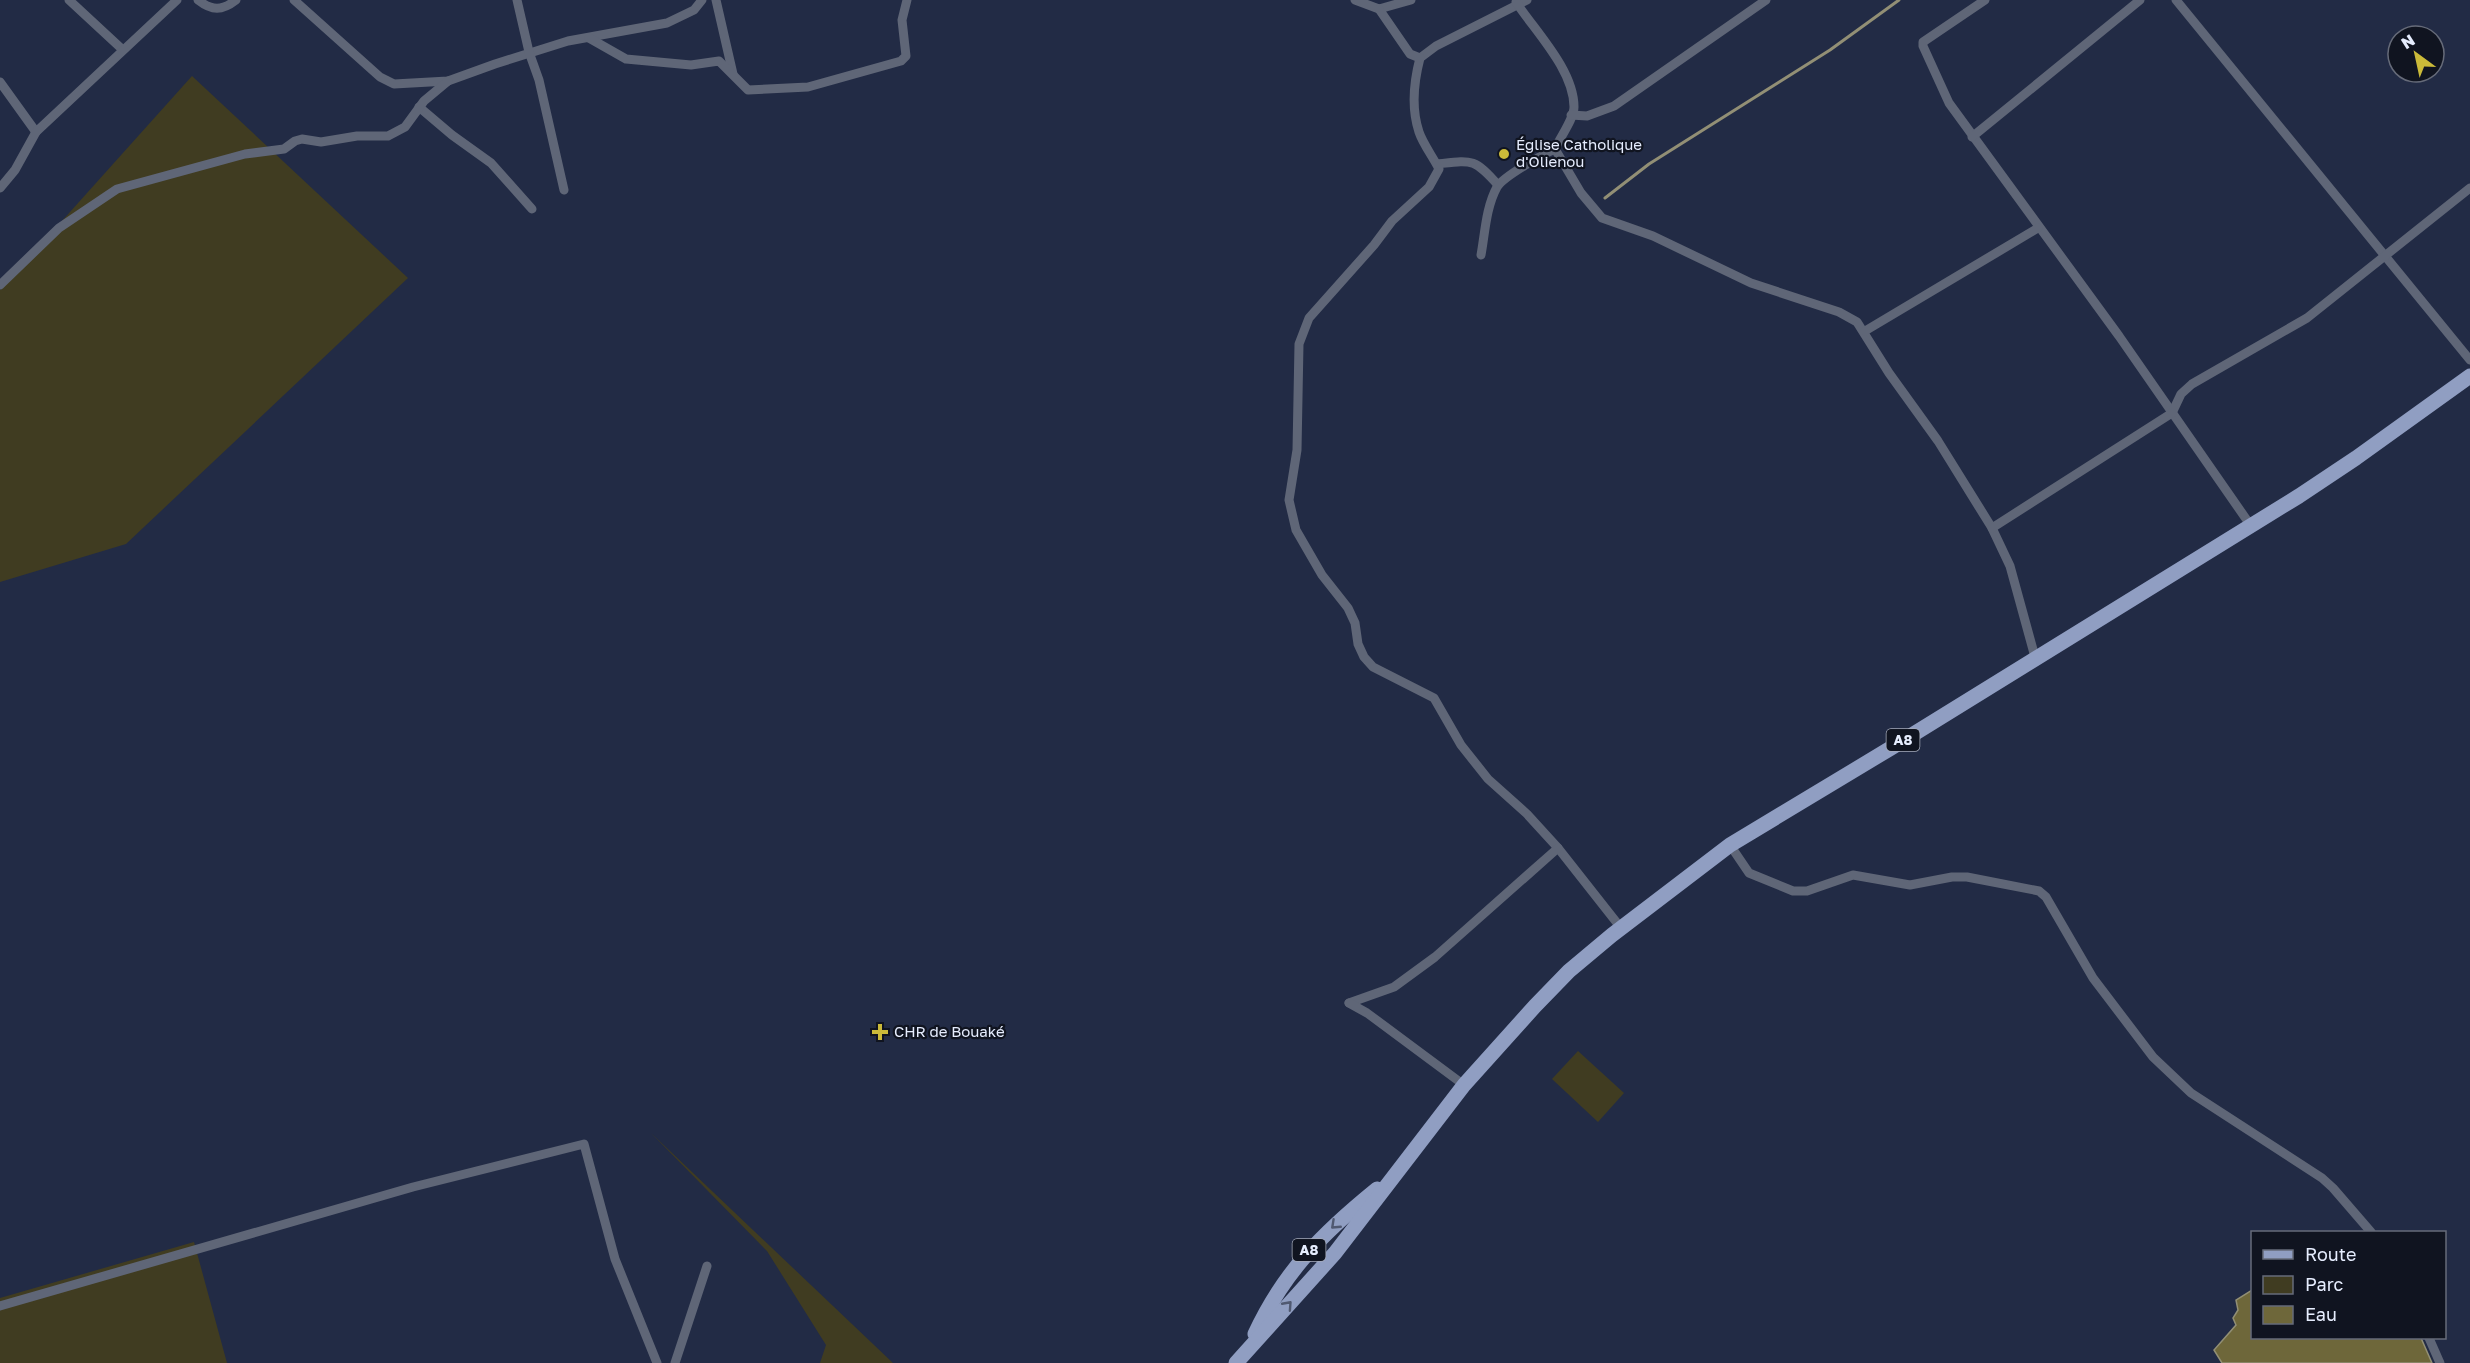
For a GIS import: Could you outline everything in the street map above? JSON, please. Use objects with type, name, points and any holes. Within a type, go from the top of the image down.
[{"type":"main road","name":"A8","points":[[1236,1363],[1335,1253],[1464,1085],[1569,971],[1621,928],[1730,845],[2251,526],[2356,458],[2470,376]]},
{"type":"main road","name":"A8","points":[[1249,1348],[1278,1290],[1307,1252],[1338,1221],[1396,1174]]},
{"type":"street","points":[[69,0],[123,50]]},
{"type":"street","points":[[0,188],[15,170],[36,132],[177,0]]},
{"type":"street","points":[[198,0],[208,8],[217,9],[226,9],[236,0]]},
{"type":"street","points":[[294,0],[380,77],[394,84],[448,81],[529,52],[667,23],[694,10],[702,0]]},
{"type":"street","points":[[517,0],[529,52],[539,80],[564,190]]},
{"type":"street","points":[[716,0],[733,75]]},
{"type":"street","points":[[589,38],[626,59],[691,64],[719,61],[748,90],[808,87],[895,64],[906,56],[902,20],[908,0]]},
{"type":"street","points":[[1355,0],[1379,9],[1410,54],[1420,58]]},
{"type":"street","points":[[1379,9],[1411,0]]},
{"type":"street","points":[[1527,0],[1516,2],[1436,46],[1420,58],[1415,79],[1414,105],[1417,123],[1419,133],[1439,169],[1429,187],[1392,221],[1310,318],[1299,344],[1297,450],[1289,500],[1296,530],[1322,575],[1348,608],[1355,623],[1358,644],[1364,657],[1373,667],[1434,698],[1461,745],[1488,779],[1527,814],[1558,848],[1621,928]]},
{"type":"street","points":[[1571,116],[1587,116],[1614,106],[1766,0]]},
{"type":"street","points":[[1985,0],[1923,42],[1945,95],[1972,137],[2119,336],[2251,526]]},
{"type":"street","points":[[1972,137],[2140,0]]},
{"type":"street","points":[[2176,0],[2470,360]]},
{"type":"street","points":[[1481,255],[1490,206],[1498,185],[1535,159],[1555,149],[1574,108],[1571,91],[1555,54],[1516,2]]},
{"type":"street","points":[[0,285],[59,228],[117,189],[245,154],[284,148],[302,139],[321,142],[357,136],[388,136],[405,127],[419,107],[448,81]]},
{"type":"street","points":[[2,89],[36,132]]},
{"type":"street","points":[[419,107],[452,135],[491,163],[532,209]]},
{"type":"street","points":[[1555,149],[1581,193],[1602,218],[1653,236],[1751,282],[1839,312],[1857,322],[1865,331],[1889,373],[1938,441],[1992,528],[2010,566],[2035,657]]},
{"type":"street","points":[[1437,164],[1466,161],[1480,165],[1498,185]]},
{"type":"street","points":[[1992,528],[2172,413],[2181,394],[2192,384],[2307,318],[2470,188]]},
{"type":"street","points":[[1865,331],[2038,228]]},
{"type":"street","points":[[1730,845],[1749,873],[1793,891],[1807,891],[1853,875],[1910,885],[1952,877],[1967,877],[2039,891],[2046,897],[2093,978],[2153,1057],[2191,1094],[2322,1178],[2334,1188],[2369,1231]]},
{"type":"street","points":[[1464,1085],[1367,1013],[1349,1003],[1394,987],[1435,957],[1558,848]]},
{"type":"street","points":[[0,1306],[413,1187],[584,1144],[615,1259],[657,1363]]},
{"type":"street","points":[[675,1363],[707,1266]]},
{"type":"street","points":[[2429,1339],[2440,1363]]},
{"type":"green space","points":[[192,76],[408,278],[126,544],[0,582],[0,290]]},
{"type":"green space","points":[[1578,1051],[1624,1093],[1598,1122],[1552,1079]]},
{"type":"green space","points":[[651,1133],[893,1363],[820,1363],[826,1345],[767,1251]]},
{"type":"green space","points":[[194,1242],[227,1363],[0,1363],[0,1298]]},
{"type":"water","points":[[2251,1291],[2251,1339],[2421,1339],[2432,1363],[2222,1363],[2214,1350],[2236,1325],[2233,1318],[2238,1310],[2236,1300]]},
{"type":"waterway","points":[[1605,198],[1649,164],[1830,50],[1899,0]]},
{"type":"place","name":"Église Catholique d'Olienou","points":[[1504,154]]},
{"type":"place","name":"CHR de Bouaké","points":[[880,1032]]}]
